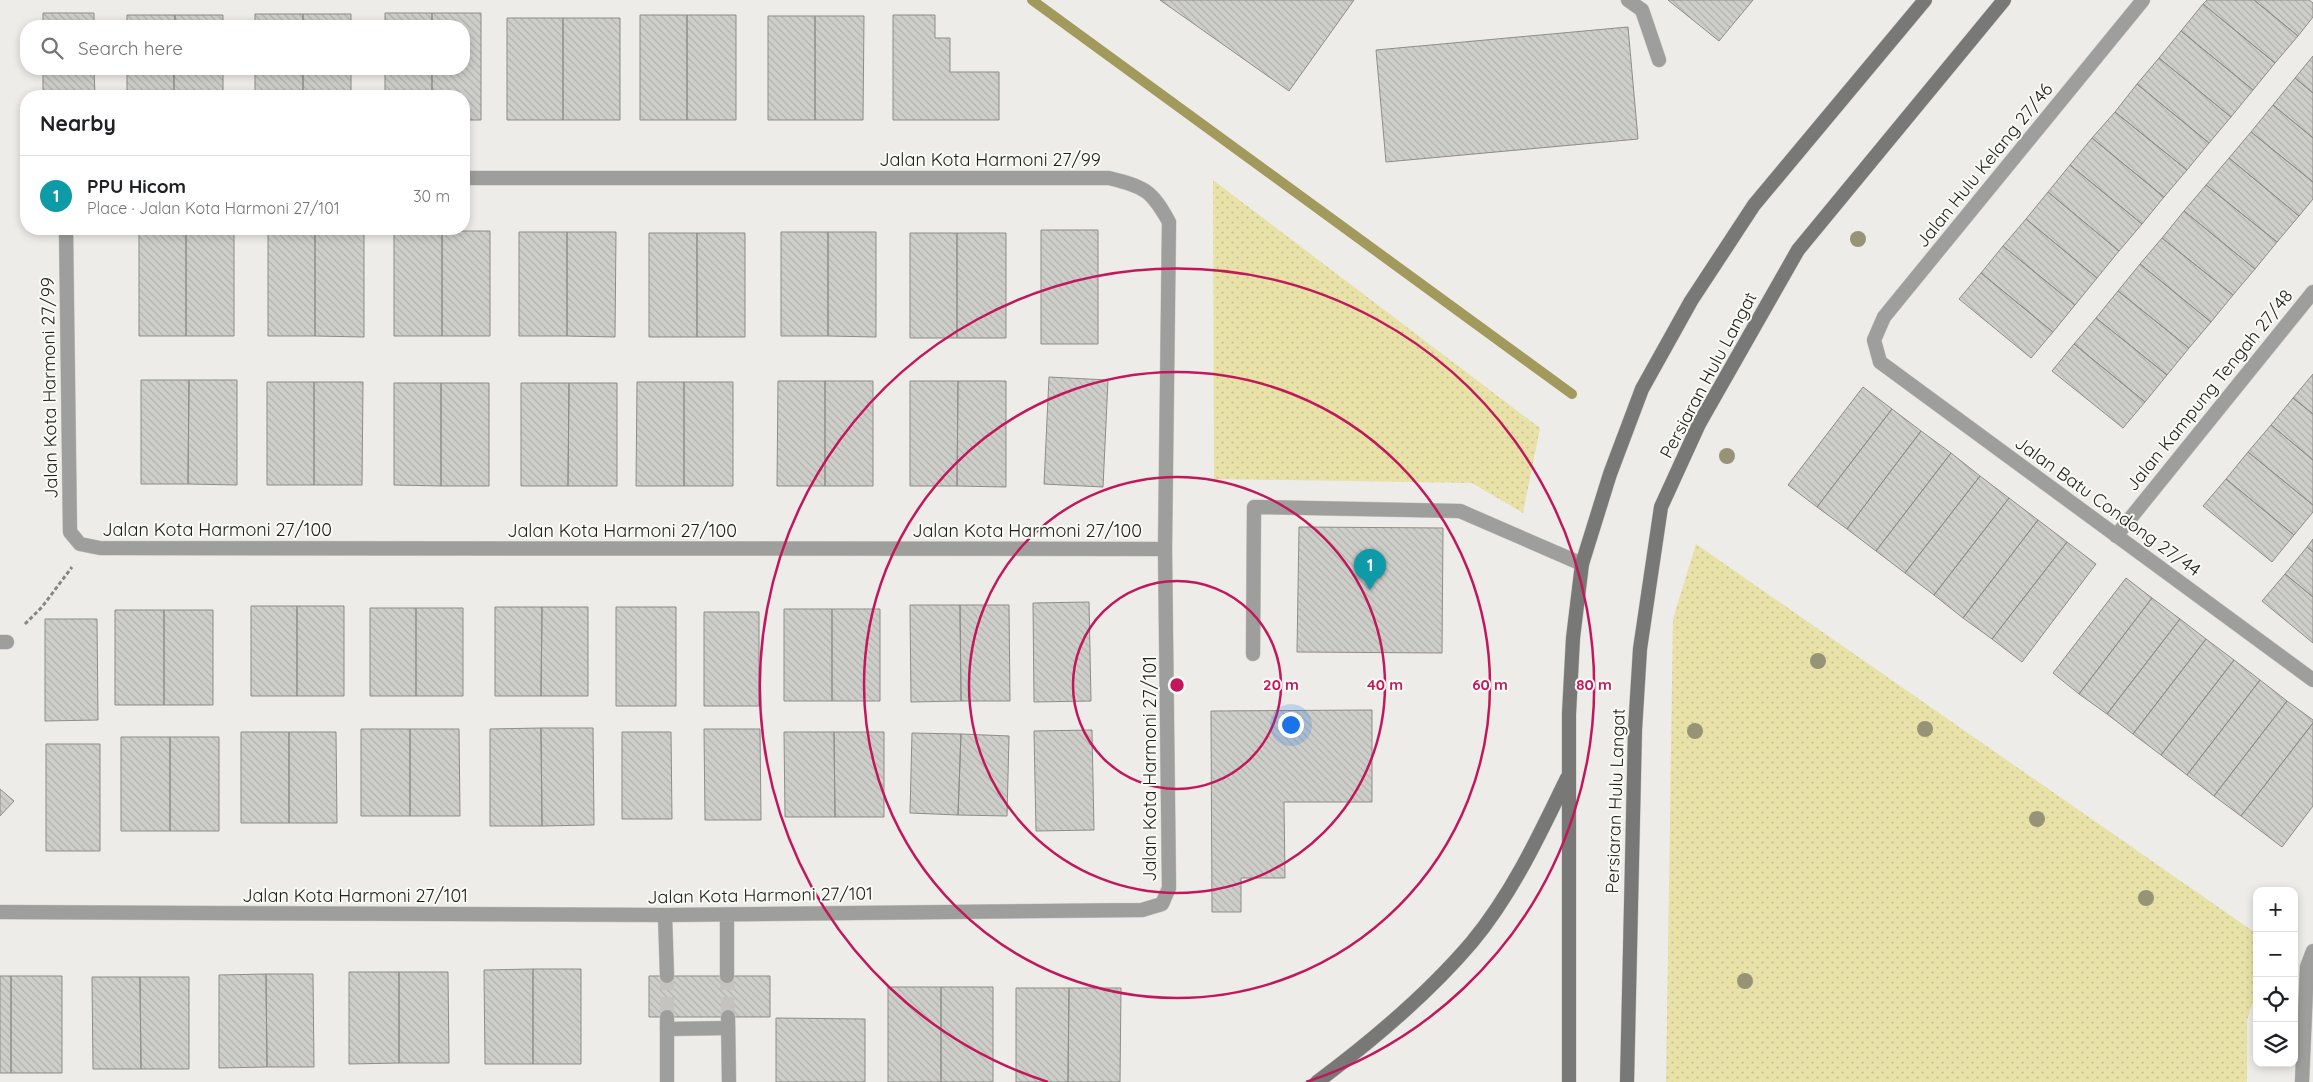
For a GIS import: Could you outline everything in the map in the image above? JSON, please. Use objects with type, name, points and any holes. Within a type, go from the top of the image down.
[{"type":"main road","points":[[1569,1082],[1569,774],[1573,638],[1582,564],[1610,474],[1642,389],[1691,301],[1754,205],[1925,0]]},
{"type":"main road","name":"Persiaran Hulu Langat","points":[[1627,1082],[1635,730],[1640,649],[1651,563],[1661,508],[1699,424],[1798,250],[2004,0]]},
{"type":"main road","points":[[1317,1082],[1368,1044],[1472,942],[1504,897],[1538,838],[1569,774]]},
{"type":"street","points":[[1628,0],[1642,10],[1659,60]]},
{"type":"street","name":"Jalan Hulu Kelang 27/46","points":[[1880,362],[1874,340],[1884,317],[2143,0]]},
{"type":"street","name":"Jalan Kota Harmoni 27/99","points":[[470,178],[1109,178],[1141,186],[1158,201],[1169,222],[1165,549]]},
{"type":"street","name":"Jalan Kota Harmoni 27/99","points":[[66,235],[70,532],[80,544]]},
{"type":"street","name":"Jalan Kampung Tengah 27/48","points":[[2116,536],[2313,292]]},
{"type":"street","name":"Jalan Batu Condong 27/44","points":[[1880,362],[2313,680]]},
{"type":"street","points":[[1253,654],[1254,508],[1460,511],[1582,564]]},
{"type":"street","name":"Jalan Kota Harmoni 27/100","points":[[80,544],[100,548],[1165,549]]},
{"type":"street","name":"Jalan Kota Harmoni 27/101","points":[[0,912],[727,915],[1142,910],[1162,904],[1169,888],[1165,549]]},
{"type":"street","points":[[665,915],[666,976]]},
{"type":"street","points":[[727,915],[727,976]]},
{"type":"street","points":[[2302,1082],[2307,967],[2313,951]]},
{"type":"street","points":[[667,1082],[666,1023],[728,1023],[729,1082]]},
{"type":"path","points":[[4,642],[42,606],[72,569],[80,544]]},
{"type":"shaded area","points":[[1213,180],[1540,428],[1523,513],[1472,483],[1214,479]]},
{"type":"shaded area","points":[[1696,544],[2253,931],[2253,1001],[2247,1020],[2247,1082],[1666,1082],[1673,619]]},
{"type":"building","points":[[1160,0],[1354,0],[1289,91]]},
{"type":"building","points":[[1668,0],[1753,0],[1719,41]]},
{"type":"building","points":[[2207,0],[2254,0],[2298,36],[2275,63],[2203,4]]},
{"type":"building","points":[[2254,0],[2309,0],[2313,3],[2313,17],[2298,36]]},
{"type":"building","points":[[2203,4],[2275,63],[2253,90],[2181,31]]},
{"type":"building","points":[[43,13],[94,13],[94,20],[43,20]]},
{"type":"building","points":[[385,13],[432,13],[432,20],[385,20]]},
{"type":"building","points":[[432,13],[481,13],[481,120],[470,120],[470,90],[432,90],[432,75],[470,75],[470,20],[432,20]]},
{"type":"building","points":[[255,14],[303,14],[303,20],[255,20]]},
{"type":"building","points":[[303,14],[351,14],[351,20],[303,20]]},
{"type":"building","points":[[127,15],[175,15],[175,20],[127,20]]},
{"type":"building","points":[[175,15],[223,15],[223,20],[175,20]]},
{"type":"building","points":[[640,15],[687,15],[687,120],[640,120]]},
{"type":"building","points":[[687,15],[736,15],[736,120],[687,120]]},
{"type":"building","points":[[893,15],[935,15],[935,38],[950,38],[950,72],[999,72],[999,120],[893,120]]},
{"type":"building","points":[[768,16],[815,16],[815,120],[768,120]]},
{"type":"building","points":[[815,16],[864,16],[863,120],[815,120]]},
{"type":"building","points":[[507,18],[563,18],[563,120],[507,120]]},
{"type":"building","points":[[563,18],[620,18],[620,120],[563,120]]},
{"type":"building","points":[[1628,27],[1638,139],[1386,162],[1376,50]]},
{"type":"building","points":[[2181,31],[2253,90],[2231,117],[2159,58]]},
{"type":"building","points":[[2313,56],[2313,93],[2295,78]]},
{"type":"building","points":[[2159,58],[2231,117],[2209,143],[2137,84]]},
{"type":"building","points":[[43,75],[94,75],[95,90],[43,90]]},
{"type":"building","points":[[127,75],[174,75],[174,90],[127,90]]},
{"type":"building","points":[[174,75],[223,75],[223,90],[174,90]]},
{"type":"building","points":[[255,75],[303,75],[303,90],[255,90]]},
{"type":"building","points":[[303,75],[351,75],[351,90],[303,90]]},
{"type":"building","points":[[385,75],[432,75],[432,90],[385,90]]},
{"type":"building","points":[[2295,78],[2313,93],[2313,138],[2273,105]]},
{"type":"building","points":[[2137,84],[2209,143],[2187,170],[2115,112]]},
{"type":"building","points":[[2273,105],[2313,138],[2313,182],[2251,132]]},
{"type":"building","points":[[2115,112],[2187,170],[2164,197],[2092,138]]},
{"type":"building","points":[[2251,132],[2313,182],[2313,199],[2299,216],[2229,158]]},
{"type":"building","points":[[2092,138],[2164,197],[2142,224],[2070,165]]},
{"type":"building","points":[[2229,158],[2299,216],[2277,242],[2206,185]]},
{"type":"building","points":[[2070,165],[2142,224],[2119,251],[2048,192]]},
{"type":"building","points":[[2206,185],[2277,242],[2255,269],[2184,211]]},
{"type":"building","points":[[2048,192],[2119,251],[2097,278],[2026,219]]},
{"type":"building","points":[[2184,211],[2255,269],[2233,295],[2162,238]]},
{"type":"building","points":[[2026,219],[2097,278],[2075,305],[2003,246]]},
{"type":"building","points":[[1041,230],[1098,230],[1098,344],[1041,344]]},
{"type":"building","points":[[470,231],[490,231],[490,336],[442,336],[442,235],[470,235]]},
{"type":"building","points":[[519,232],[567,232],[567,336],[519,336]]},
{"type":"building","points":[[567,232],[616,232],[615,337],[567,336]]},
{"type":"building","points":[[781,232],[828,232],[828,336],[781,336]]},
{"type":"building","points":[[828,232],[876,232],[876,337],[828,336]]},
{"type":"building","points":[[649,233],[697,233],[697,337],[649,337]]},
{"type":"building","points":[[697,233],[745,233],[745,337],[697,337]]},
{"type":"building","points":[[910,233],[957,233],[957,338],[910,338]]},
{"type":"building","points":[[957,233],[1006,233],[1006,338],[957,338]]},
{"type":"building","points":[[139,235],[186,235],[186,336],[139,336]]},
{"type":"building","points":[[186,235],[234,235],[234,336],[186,336]]},
{"type":"building","points":[[268,235],[315,235],[315,336],[268,336]]},
{"type":"building","points":[[315,235],[364,235],[364,337],[315,336]]},
{"type":"building","points":[[394,235],[442,235],[442,336],[394,336]]},
{"type":"building","points":[[2162,238],[2233,295],[2211,322],[2140,264]]},
{"type":"building","points":[[2003,246],[2075,305],[2053,332],[1981,273]]},
{"type":"building","points":[[2140,264],[2211,322],[2189,348],[2118,291]]},
{"type":"building","points":[[1981,273],[2053,332],[2031,358],[1959,299]]},
{"type":"building","points":[[2118,291],[2189,348],[2167,375],[2096,318]]},
{"type":"building","points":[[2096,318],[2167,375],[2145,402],[2074,344]]},
{"type":"building","points":[[2074,344],[2145,402],[2123,428],[2052,371]]},
{"type":"building","points":[[2313,374],[2313,414],[2293,398]]},
{"type":"building","points":[[1049,377],[1108,380],[1103,487],[1044,484]]},
{"type":"building","points":[[141,380],[189,380],[188,484],[141,484]]},
{"type":"building","points":[[189,380],[237,380],[237,485],[188,484]]},
{"type":"building","points":[[778,381],[825,381],[825,486],[777,486]]},
{"type":"building","points":[[825,381],[873,381],[873,486],[825,486]]},
{"type":"building","points":[[910,381],[958,381],[957,486],[910,486]]},
{"type":"building","points":[[958,381],[1006,381],[1006,487],[957,486]]},
{"type":"building","points":[[267,382],[314,382],[314,485],[267,485]]},
{"type":"building","points":[[314,382],[363,382],[362,485],[314,485]]},
{"type":"building","points":[[637,382],[684,382],[684,486],[636,486]]},
{"type":"building","points":[[684,382],[733,382],[733,486],[684,486]]},
{"type":"building","points":[[394,383],[441,383],[441,486],[394,485]]},
{"type":"building","points":[[441,383],[489,383],[489,486],[441,486]]},
{"type":"building","points":[[521,383],[569,383],[568,486],[521,486]]},
{"type":"building","points":[[569,383],[617,383],[617,486],[568,486]]},
{"type":"building","points":[[1863,387],[1892,409],[1817,507],[1788,485]]},
{"type":"building","points":[[2293,398],[2313,414],[2313,460],[2271,425]]},
{"type":"building","points":[[1892,409],[1921,431],[1847,529],[1817,507]]},
{"type":"building","points":[[2271,425],[2313,460],[2313,505],[2248,452]]},
{"type":"building","points":[[1921,431],[1951,453],[1876,551],[1847,529]]},
{"type":"building","points":[[2248,452],[2313,505],[2313,512],[2294,535],[2226,479]]},
{"type":"building","points":[[1951,453],[1980,476],[1905,573],[1876,551]]},
{"type":"building","points":[[1980,476],[2009,498],[1934,595],[1905,573]]},
{"type":"building","points":[[2226,479],[2294,535],[2272,562],[2203,506]]},
{"type":"building","points":[[2009,498],[2038,520],[1963,618],[1934,595]]},
{"type":"building","points":[[2038,520],[2067,542],[1992,639],[1963,618]]},
{"type":"building","points":[[1299,527],[1443,528],[1442,653],[1297,652]]},
{"type":"building","points":[[2313,539],[2313,552],[2307,547]]},
{"type":"building","points":[[2067,542],[2096,564],[2022,662],[1992,639]]},
{"type":"building","points":[[2307,547],[2313,552],[2313,597],[2285,574]]},
{"type":"building","points":[[2285,574],[2313,597],[2313,643],[2262,601]]},
{"type":"building","points":[[2126,578],[2152,598],[2079,694],[2053,673]]},
{"type":"building","points":[[2152,598],[2180,619],[2107,714],[2079,694]]},
{"type":"building","points":[[1089,602],[1091,701],[1034,702],[1033,603]]},
{"type":"building","points":[[910,605],[960,605],[961,701],[911,702]]},
{"type":"building","points":[[960,605],[1009,605],[1010,701],[961,701]]},
{"type":"building","points":[[251,606],[297,606],[297,696],[251,696]]},
{"type":"building","points":[[297,606],[344,606],[344,696],[297,696]]},
{"type":"building","points":[[495,607],[542,607],[541,696],[495,696]]},
{"type":"building","points":[[542,607],[588,607],[588,696],[541,696]]},
{"type":"building","points":[[616,607],[676,607],[676,706],[616,706]]},
{"type":"building","points":[[370,608],[416,608],[416,696],[370,696]]},
{"type":"building","points":[[416,608],[463,608],[463,696],[416,696]]},
{"type":"building","points":[[784,609],[832,609],[832,701],[784,701]]},
{"type":"building","points":[[832,609],[880,609],[880,701],[832,701]]},
{"type":"building","points":[[115,610],[164,610],[164,705],[115,705]]},
{"type":"building","points":[[164,610],[213,610],[213,705],[164,705]]},
{"type":"building","points":[[704,612],[759,612],[759,706],[704,706]]},
{"type":"building","points":[[45,619],[97,619],[98,720],[45,721]]},
{"type":"building","points":[[2180,619],[2206,639],[2133,734],[2107,714]]},
{"type":"building","points":[[2206,639],[2234,660],[2161,755],[2133,734]]},
{"type":"building","points":[[2234,660],[2260,680],[2187,775],[2161,755]]},
{"type":"building","points":[[2260,680],[2287,701],[2214,796],[2187,775]]},
{"type":"building","points":[[2287,701],[2313,720],[2313,723],[2241,816],[2214,796]]},
{"type":"building","points":[[1372,710],[1372,802],[1284,802],[1285,878],[1241,878],[1241,912],[1212,912],[1211,711]]},
{"type":"building","points":[[2313,723],[2313,806],[2282,847],[2241,816]]},
{"type":"building","points":[[541,728],[542,826],[490,826],[490,729]]},
{"type":"building","points":[[541,728],[593,728],[594,825],[542,826]]},
{"type":"building","points":[[361,729],[410,729],[410,816],[361,816]]},
{"type":"building","points":[[410,729],[459,729],[460,816],[410,816]]},
{"type":"building","points":[[704,729],[760,729],[761,820],[705,820]]},
{"type":"building","points":[[1092,730],[1094,830],[1036,831],[1034,731]]},
{"type":"building","points":[[241,732],[289,732],[289,823],[241,823]]},
{"type":"building","points":[[289,732],[336,732],[337,823],[289,823]]},
{"type":"building","points":[[622,732],[671,732],[672,819],[622,819]]},
{"type":"building","points":[[784,732],[834,732],[835,817],[785,817]]},
{"type":"building","points":[[834,732],[884,732],[884,817],[835,817]]},
{"type":"building","points":[[912,733],[961,734],[958,815],[910,813]]},
{"type":"building","points":[[961,734],[1009,736],[1007,816],[958,815]]},
{"type":"building","points":[[121,737],[170,737],[170,831],[121,831]]},
{"type":"building","points":[[170,737],[219,737],[219,831],[170,831]]},
{"type":"building","points":[[46,744],[100,744],[100,851],[46,851]]},
{"type":"building","points":[[0,789],[14,801],[0,816]]},
{"type":"building","points":[[533,969],[533,1064],[485,1064],[484,970]]},
{"type":"building","points":[[533,969],[581,969],[581,1064],[533,1064]]},
{"type":"building","points":[[349,972],[399,972],[399,1063],[349,1064]]},
{"type":"building","points":[[399,972],[448,972],[449,1063],[399,1063]]},
{"type":"building","points":[[266,974],[267,1067],[219,1068],[219,975]]},
{"type":"building","points":[[266,974],[313,974],[314,1067],[267,1067]]},
{"type":"building","points":[[0,976],[11,976],[11,1073],[0,1073]]},
{"type":"building","points":[[11,976],[62,976],[62,1073],[11,1073]]},
{"type":"building","points":[[649,976],[770,976],[770,1017],[649,1017]]},
{"type":"building","points":[[92,977],[140,977],[141,1069],[93,1069]]},
{"type":"building","points":[[140,977],[189,977],[189,1069],[141,1069]]},
{"type":"building","points":[[888,987],[941,987],[941,1082],[888,1082]]},
{"type":"building","points":[[941,987],[993,987],[993,1082],[941,1082]]},
{"type":"building","points":[[1016,988],[1069,988],[1068,1082],[1016,1082]]},
{"type":"building","points":[[1069,988],[1121,988],[1120,1082],[1068,1082]]},
{"type":"building","points":[[776,1018],[865,1019],[865,1082],[776,1082]]},
{"type":"waterway","points":[[1032,0],[1572,394]]},
{"type":"tunnel","points":[[667,976],[667,1017]]},
{"type":"tunnel","points":[[727,976],[728,1017]]},
{"type":"place","name":"PPU Hicom","points":[[1370,590]]}]
